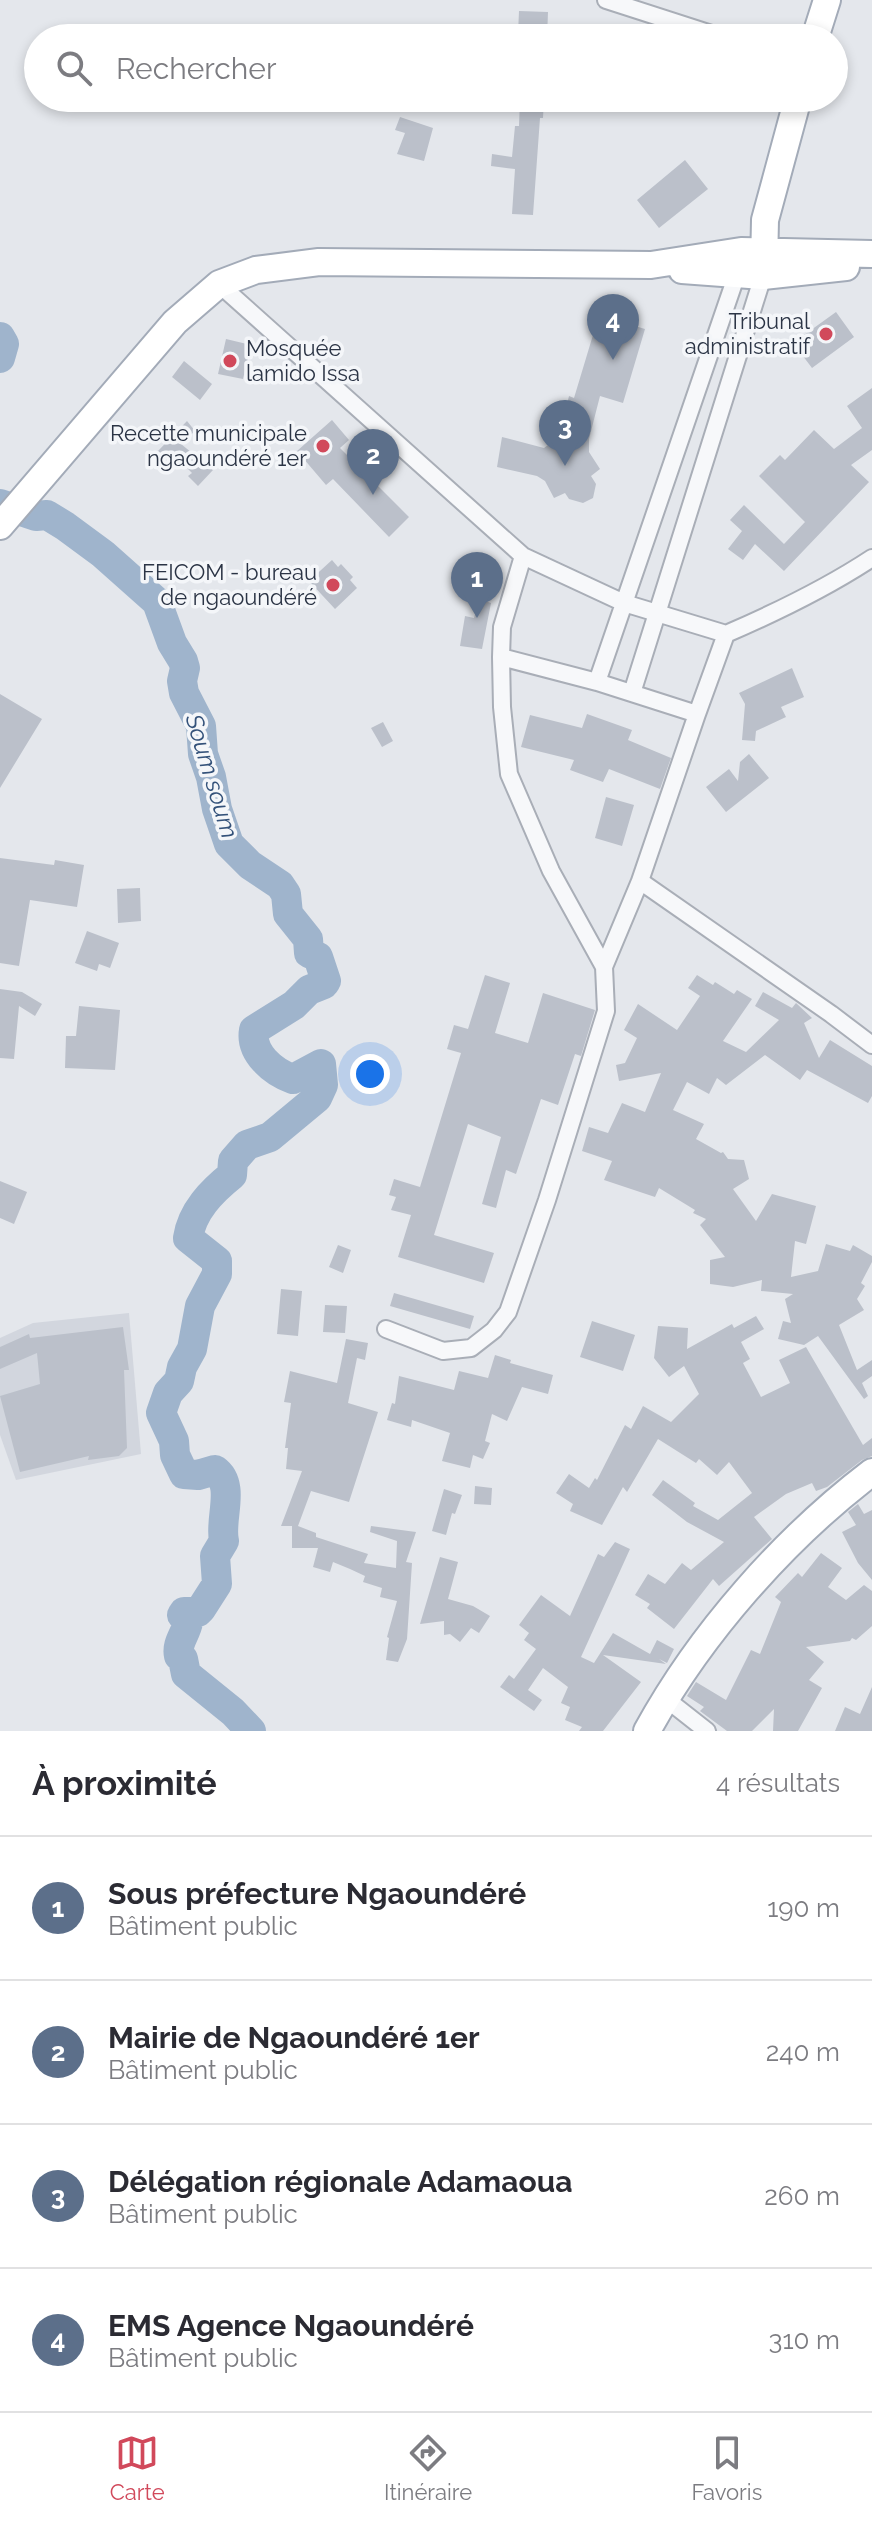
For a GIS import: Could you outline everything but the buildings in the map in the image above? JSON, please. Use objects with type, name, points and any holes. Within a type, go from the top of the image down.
[{"type":"main road","points":[[819,24],[827,0]]},
{"type":"main road","points":[[752,263],[794,112]]},
{"type":"main road","points":[[752,263],[872,254]]},
{"type":"main road","points":[[11,513],[175,322],[219,284],[256,270],[319,262],[872,265]]},
{"type":"main road","points":[[647,1731],[665,1698],[738,1601],[827,1507],[872,1472]]},
{"type":"street","points":[[606,0],[633,4],[687,24]]},
{"type":"street","points":[[597,682],[752,263]]},
{"type":"street","points":[[632,693],[659,613],[752,263]]},
{"type":"street","points":[[219,284],[523,556],[624,603],[726,634],[786,609],[872,558]]},
{"type":"street","points":[[523,556],[502,627],[502,707],[509,774],[551,871],[604,967]]},
{"type":"street","points":[[386,1329],[443,1351],[471,1348],[494,1330],[508,1312],[547,1200],[606,1011],[604,967],[640,881],[726,634]]},
{"type":"street","points":[[501,657],[597,682],[697,714]]},
{"type":"street","points":[[640,881],[872,1045]]},
{"type":"street","points":[[665,1698],[707,1731]]},
{"type":"shaded area","points":[[129,1313],[141,1454],[16,1480],[0,1435],[0,1338],[33,1323]]},
{"type":"waterway","name":"Soum soum","points":[[0,337],[4,344],[0,358]]},
{"type":"waterway","name":"Soum soum","points":[[0,504],[36,516],[47,515],[65,526],[103,554],[157,602],[172,643],[183,661],[184,693],[201,726],[203,754],[229,844],[250,865],[280,885],[286,894],[288,914],[308,939],[309,953],[318,957],[326,981],[254,1030],[259,1054],[278,1072],[293,1079],[321,1064],[323,1085],[317,1098],[270,1137],[247,1145],[233,1161],[232,1175],[198,1210],[188,1238],[217,1261],[217,1274],[200,1306],[192,1349],[182,1367],[179,1381],[168,1393],[161,1413],[184,1474],[198,1475],[215,1470],[225,1484],[226,1493],[224,1541],[215,1556],[217,1584],[198,1612],[184,1612],[182,1615],[188,1622],[179,1656],[183,1659],[186,1674],[233,1712],[251,1731]]},
{"type":"place","name":"Tribunal administratif","points":[[826,334]]},
{"type":"place","name":"EMS Agence Ngaoundéré","points":[[613,360]]},
{"type":"place","name":"Mosquée lamido Issa","points":[[230,361]]},
{"type":"place","name":"Recette municipale ngaoundéré 1er","points":[[323,446]]},
{"type":"place","name":"Délégation régionale Adamaoua","points":[[565,466]]},
{"type":"place","name":"Mairie de Ngaoundéré 1er","points":[[373,495]]},
{"type":"place","name":"FEICOM - bureau de ngaoundéré","points":[[333,585]]},
{"type":"place","name":"Sous préfecture Ngaoundéré","points":[[477,618]]}]
